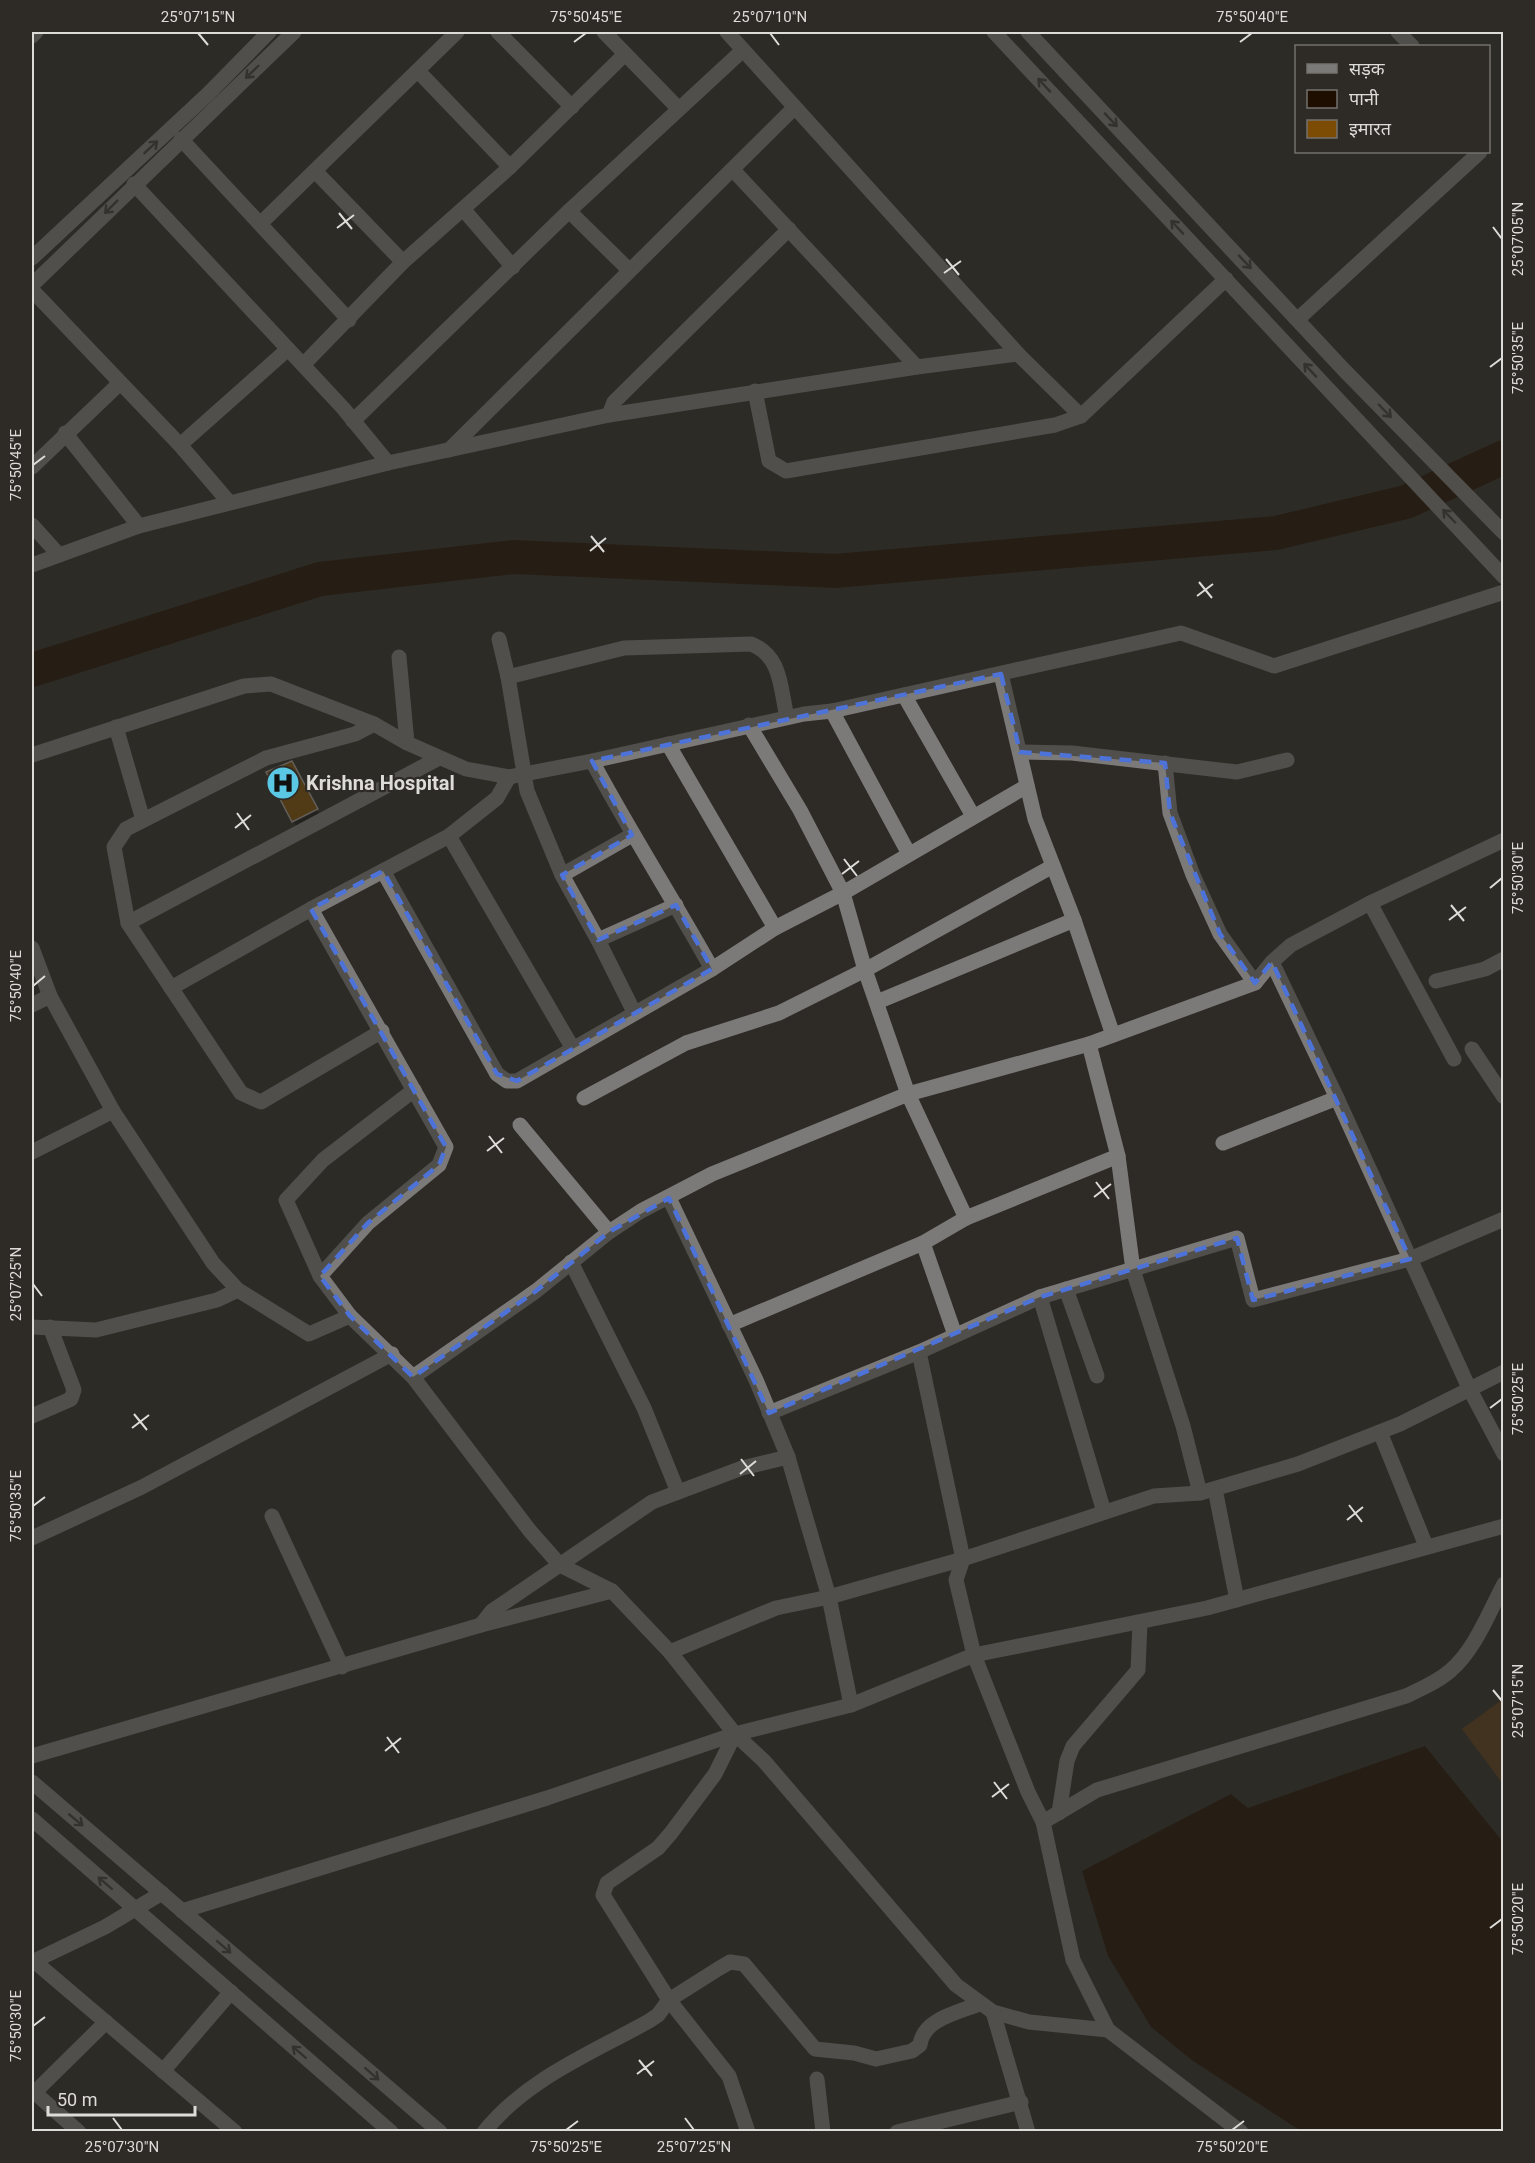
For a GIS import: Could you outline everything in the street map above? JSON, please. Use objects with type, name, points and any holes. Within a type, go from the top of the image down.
[{"type":"street","points":[[32,36],[36,32]]},
{"type":"street","points":[[32,258],[208,94],[269,32]]},
{"type":"street","points":[[32,285],[134,184],[294,32]]},
{"type":"street","points":[[260,224],[316,172],[457,32]]},
{"type":"street","points":[[498,32],[572,107]]},
{"type":"street","points":[[604,32],[678,108]]},
{"type":"street","points":[[727,32],[1018,354],[1081,416]]},
{"type":"street","points":[[994,32],[1350,413],[1489,558],[1503,577]]},
{"type":"street","points":[[1028,32],[1344,370],[1503,533]]},
{"type":"street","points":[[1398,32],[1411,45]]},
{"type":"street","points":[[352,421],[569,211],[743,50]]},
{"type":"street","points":[[303,366],[403,262],[510,167],[625,54]]},
{"type":"street","points":[[418,71],[510,167]]},
{"type":"street","points":[[449,450],[629,270],[734,171],[794,108]]},
{"type":"street","points":[[181,139],[349,320]]},
{"type":"street","points":[[1298,319],[1479,153]]},
{"type":"street","points":[[734,171],[917,367]]},
{"type":"street","points":[[316,172],[403,262]]},
{"type":"street","points":[[134,184],[288,349],[388,462]]},
{"type":"street","points":[[463,209],[513,267]]},
{"type":"street","points":[[569,211],[629,270]]},
{"type":"street","points":[[609,416],[614,402],[789,229]]},
{"type":"street","points":[[755,392],[769,461],[786,471],[1055,426],[1081,416],[1226,279]]},
{"type":"street","points":[[32,290],[180,445],[228,501]]},
{"type":"street","points":[[180,445],[288,349]]},
{"type":"street","points":[[32,564],[140,526],[228,501],[388,462],[609,416],[917,367],[1018,354]]},
{"type":"street","points":[[32,467],[65,433],[120,383]]},
{"type":"street","points":[[65,433],[140,526]]},
{"type":"street","points":[[32,525],[59,555]]},
{"type":"street","points":[[32,755],[244,686],[271,684],[374,724],[407,744],[466,769],[516,776],[787,717],[832,711],[1181,633],[1274,666],[1503,592]]},
{"type":"street","points":[[499,639],[508,677],[516,776],[527,791],[562,875],[634,1012]]},
{"type":"street","points":[[508,677],[624,648],[751,644],[764,649],[774,660],[787,717]]},
{"type":"street","points":[[399,657],[407,744]]},
{"type":"street","points":[[1001,674],[1026,786],[1113,1035]]},
{"type":"street","points":[[904,695],[973,816]]},
{"type":"street","points":[[832,711],[909,855]]},
{"type":"street","points":[[374,724],[355,735],[266,758],[126,829],[114,847],[128,923],[241,1093],[261,1102],[382,1030]]},
{"type":"street","points":[[749,725],[800,810],[843,893],[865,970],[908,1094],[966,1218]]},
{"type":"street","points":[[116,727],[143,820]]},
{"type":"street","points":[[668,744],[775,928]]},
{"type":"street","points":[[1020,752],[1072,753],[1237,771],[1287,760]]},
{"type":"street","points":[[128,923],[439,758]]},
{"type":"street","points":[[592,761],[632,835],[676,905],[712,969]]},
{"type":"street","points":[[1165,763],[1170,813],[1193,875],[1220,934],[1255,983]]},
{"type":"street","points":[[171,988],[311,909],[449,836],[497,798],[516,776]]},
{"type":"street","points":[[382,872],[497,1074],[507,1081],[517,1081],[572,1047],[712,969],[775,928],[843,893],[1026,786]]},
{"type":"street","points":[[562,875],[632,835]]},
{"type":"street","points":[[449,836],[572,1047]]},
{"type":"street","points":[[414,1377],[536,1291],[609,1232],[641,1211],[712,1174],[908,1094],[1089,1044],[1255,983],[1272,962],[1291,945],[1370,903],[1503,840]]},
{"type":"street","points":[[584,1098],[686,1043],[779,1013],[865,970],[1053,866]]},
{"type":"street","points":[[1370,903],[1454,1059]]},
{"type":"street","points":[[598,940],[676,905]]},
{"type":"street","points":[[311,909],[382,1030],[446,1147],[439,1165],[368,1223],[320,1276]]},
{"type":"street","points":[[877,1002],[1074,920]]},
{"type":"street","points":[[32,948],[50,996],[113,1111],[213,1263],[238,1290],[309,1334],[350,1316]]},
{"type":"street","points":[[1436,981],[1485,969],[1503,959]]},
{"type":"street","points":[[1272,962],[1337,1098],[1469,1388],[1503,1454]]},
{"type":"street","points":[[32,1005],[50,996]]},
{"type":"street","points":[[1089,1044],[1118,1156],[1133,1270],[1183,1426],[1207,1491],[1237,1600]]},
{"type":"street","points":[[1473,1049],[1503,1097]]},
{"type":"street","points":[[414,1090],[322,1160],[286,1200],[320,1276],[350,1316],[414,1377],[530,1531],[560,1565],[612,1591],[670,1652],[735,1734],[764,1761],[956,1985],[993,2012],[1029,2022],[1108,2030]]},
{"type":"street","points":[[1223,1143],[1337,1098]]},
{"type":"street","points":[[32,1152],[113,1111]]},
{"type":"street","points":[[520,1125],[609,1232]]},
{"type":"street","points":[[729,1326],[923,1244],[966,1218],[1118,1156]]},
{"type":"street","points":[[669,1198],[756,1380],[788,1457],[829,1597],[851,1705]]},
{"type":"street","points":[[769,1413],[920,1352],[1040,1297],[1237,1238],[1253,1300],[1314,1286],[1410,1259],[1503,1219]]},
{"type":"street","points":[[923,1244],[955,1335]]},
{"type":"street","points":[[571,1262],[644,1408],[678,1491]]},
{"type":"street","points":[[1066,1289],[1096,1376]]},
{"type":"street","points":[[32,1327],[96,1330],[217,1300],[238,1290]]},
{"type":"street","points":[[1040,1297],[1104,1512]]},
{"type":"street","points":[[32,1416],[71,1399],[74,1390],[50,1327]]},
{"type":"street","points":[[920,1352],[963,1559],[956,1580],[974,1655],[1042,1822],[1073,1960],[1108,2030],[1240,2132]]},
{"type":"street","points":[[32,1538],[142,1487],[392,1354]]},
{"type":"street","points":[[670,1652],[776,1608],[829,1597],[963,1559],[1154,1496],[1207,1491],[1298,1464],[1380,1432],[1503,1372]]},
{"type":"street","points":[[1380,1432],[1426,1546]]},
{"type":"street","points":[[481,1625],[492,1611],[652,1502],[742,1468],[788,1457]]},
{"type":"street","points":[[272,1516],[342,1667]]},
{"type":"street","points":[[182,1911],[547,1797],[735,1734],[851,1705],[974,1655],[1237,1600],[1503,1526]]},
{"type":"street","points":[[1042,1822],[1097,1790],[1338,1717],[1432,1684],[1452,1670],[1465,1653],[1503,1584]]},
{"type":"street","points":[[32,1756],[481,1625],[612,1591]]},
{"type":"street","points":[[1059,1813],[1067,1761],[1073,1746],[1138,1670],[1140,1622]]},
{"type":"street","points":[[735,1734],[715,1774],[671,1833],[658,1848],[607,1883],[603,1895],[669,2000],[729,2076],[748,2132]]},
{"type":"street","points":[[32,1782],[440,2132]]},
{"type":"street","points":[[32,1819],[391,2132]]},
{"type":"street","points":[[162,1893],[105,1927],[33,1961],[235,2132]]},
{"type":"street","points":[[484,2132],[502,2110],[533,2086],[649,2021],[658,2015],[669,2000],[718,1969],[737,1962],[753,1974],[815,2049],[854,2053],[876,2059],[912,2051],[920,2045],[921,2034],[930,2024],[979,2004]]},
{"type":"street","points":[[163,2071],[231,1992]]},
{"type":"street","points":[[993,2012],[1028,2132]]},
{"type":"street","points":[[79,2132],[33,2094],[106,2022]]},
{"type":"street","points":[[817,2079],[823,2132]]},
{"type":"street","points":[[897,2132],[1021,2102]]},
{"type":"highlighted area","points":[[1001,674],[1020,752],[1165,763],[1170,813],[1220,934],[1255,983],[1272,962],[1410,1259],[1253,1300],[1237,1238],[1040,1297],[769,1413],[669,1198],[609,1232],[536,1291],[413,1377],[350,1316],[320,1276],[368,1223],[439,1165],[446,1147],[311,909],[383,871],[497,1074],[517,1081],[712,969],[676,905],[598,940],[562,875],[632,835],[592,761]]},
{"type":"shaded area","points":[[1503,1699],[1503,1784],[1462,1729]]},
{"type":"water","points":[[1425,1746],[1503,1842],[1503,2131],[1301,2131],[1193,2061],[1151,2027],[1108,1956],[1082,1871],[1231,1794],[1248,1808]]},
{"type":"building","points":[[292,761],[318,809],[292,822],[266,772]]},
{"type":"waterway","points":[[32,670],[320,579],[514,557],[835,571],[1276,533],[1406,502],[1504,457]]},
{"type":"place","name":"Krishna Hospital","points":[[283,783]]}]
